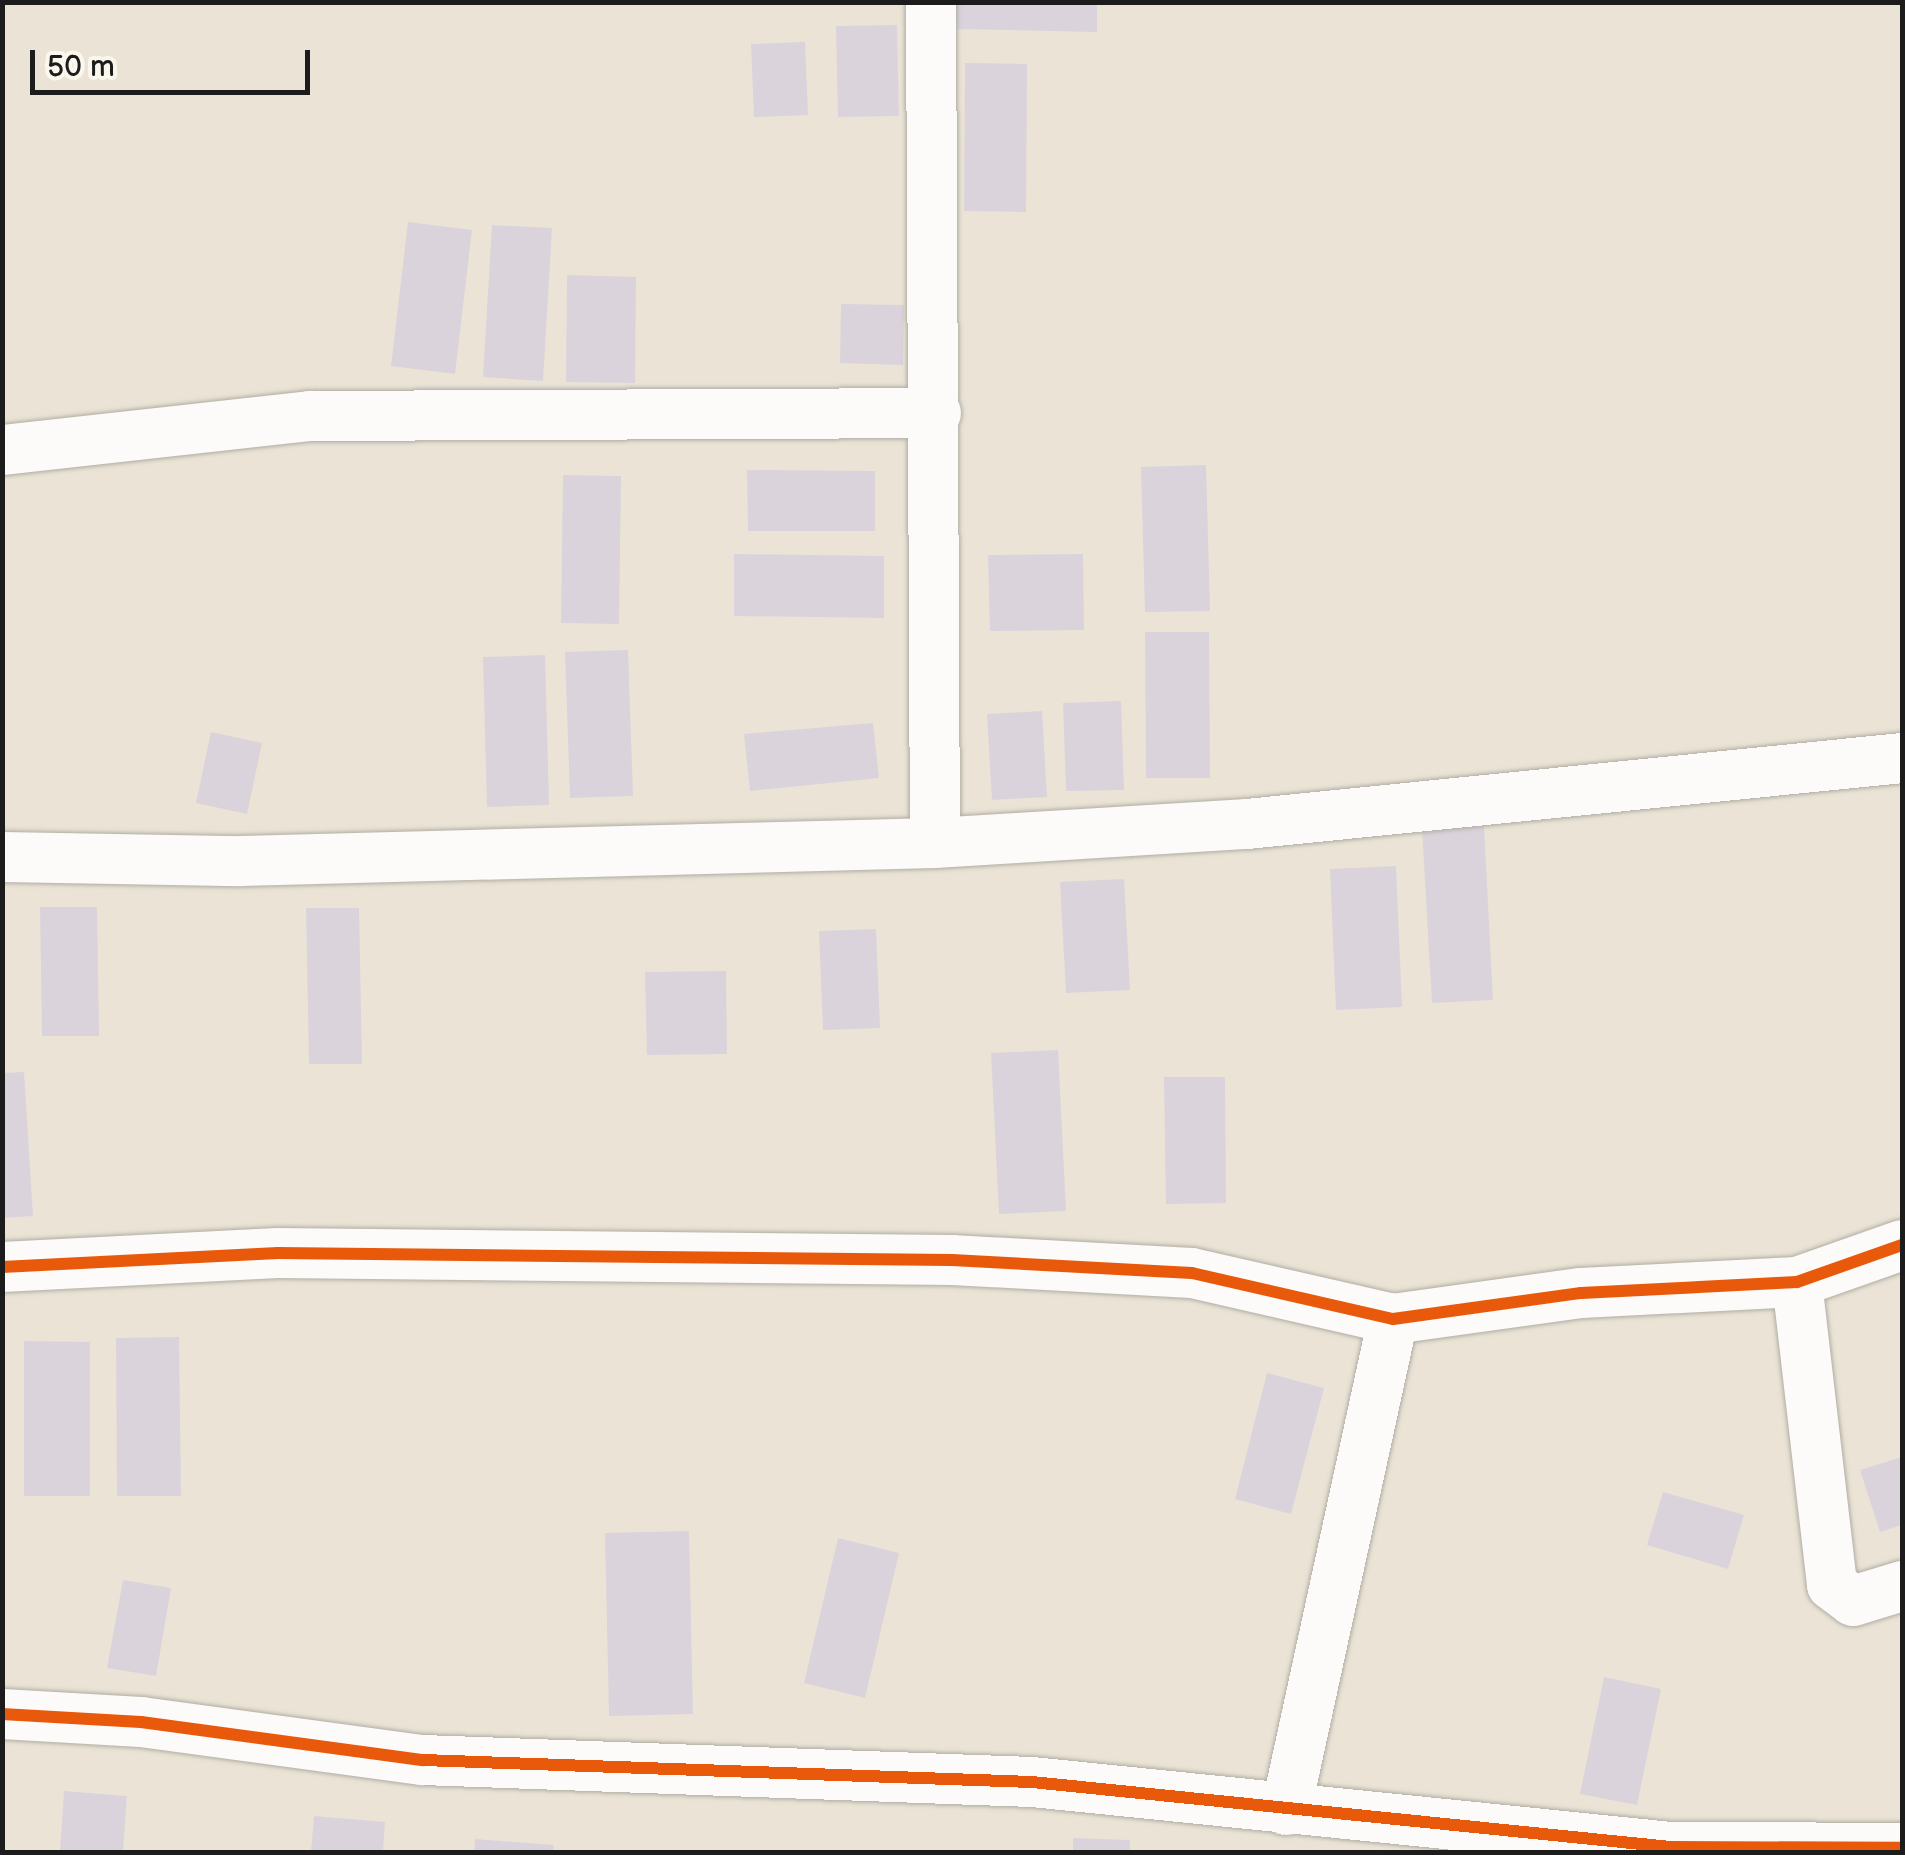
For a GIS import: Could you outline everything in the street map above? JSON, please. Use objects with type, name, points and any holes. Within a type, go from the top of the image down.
[{"type":"street","points":[[931,2],[936,413],[935,843]]},
{"type":"street","points":[[2,450],[310,416],[936,413]]},
{"type":"street","points":[[2,856],[241,861],[935,843],[1247,824],[1902,758]]},
{"type":"street","points":[[2,1267],[278,1254],[952,1260],[1192,1273],[1392,1319],[1582,1293],[1796,1282],[1902,1246]]},
{"type":"street","points":[[1796,1282],[1832,1586],[1853,1600],[1902,1586]]},
{"type":"street","points":[[1286,1810],[1392,1319]]},
{"type":"street","points":[[2,1714],[140,1722],[423,1760],[1032,1782],[1671,1847],[1902,1848]]},
{"type":"building","points":[[954,2],[1097,2],[1097,32],[954,29]]},
{"type":"building","points":[[897,25],[899,116],[838,117],[836,26]]},
{"type":"building","points":[[805,42],[808,115],[754,117],[751,44]]},
{"type":"building","points":[[965,63],[1027,64],[1026,212],[964,211]]},
{"type":"building","points":[[408,222],[472,230],[455,374],[391,366]]},
{"type":"building","points":[[492,225],[552,228],[543,381],[483,377]]},
{"type":"building","points":[[567,275],[636,277],[635,383],[566,382]]},
{"type":"building","points":[[841,304],[904,305],[903,365],[840,363]]},
{"type":"building","points":[[1206,465],[1210,611],[1145,612],[1141,467]]},
{"type":"building","points":[[747,470],[875,471],[875,531],[748,531]]},
{"type":"building","points":[[563,475],[621,476],[619,624],[561,623]]},
{"type":"building","points":[[734,554],[884,556],[884,618],[734,616]]},
{"type":"building","points":[[1083,554],[1084,630],[990,631],[988,555]]},
{"type":"building","points":[[1145,632],[1209,632],[1210,778],[1146,778]]},
{"type":"building","points":[[628,650],[633,796],[570,798],[565,652]]},
{"type":"building","points":[[545,655],[549,805],[487,807],[483,657]]},
{"type":"building","points":[[1121,701],[1124,790],[1066,791],[1063,703]]},
{"type":"building","points":[[1042,711],[1047,797],[992,800],[987,714]]},
{"type":"building","points":[[873,723],[879,778],[750,791],[744,734]]},
{"type":"building","points":[[211,732],[262,743],[247,814],[196,803]]},
{"type":"building","points":[[1484,826],[1493,1000],[1432,1003],[1422,829]]},
{"type":"building","points":[[1396,866],[1402,1007],[1336,1010],[1330,869]]},
{"type":"building","points":[[1124,879],[1130,990],[1066,993],[1060,882]]},
{"type":"building","points":[[40,907],[97,907],[99,1036],[42,1036]]},
{"type":"building","points":[[306,908],[359,908],[362,1064],[309,1064]]},
{"type":"building","points":[[876,929],[880,1028],[823,1030],[819,931]]},
{"type":"building","points":[[726,971],[727,1054],[647,1055],[645,972]]},
{"type":"building","points":[[1058,1050],[1066,1211],[999,1214],[991,1053]]},
{"type":"building","points":[[24,1072],[33,1216],[2,1218],[2,1073]]},
{"type":"building","points":[[1164,1077],[1225,1077],[1226,1203],[1166,1204]]},
{"type":"building","points":[[179,1337],[181,1496],[117,1496],[116,1338]]},
{"type":"building","points":[[24,1341],[90,1342],[90,1496],[24,1496]]},
{"type":"building","points":[[1267,1373],[1324,1388],[1291,1514],[1235,1499]]},
{"type":"building","points":[[1902,1457],[1902,1525],[1880,1532],[1860,1470]]},
{"type":"building","points":[[1663,1492],[1744,1515],[1728,1569],[1647,1545]]},
{"type":"building","points":[[689,1531],[693,1714],[609,1716],[605,1533]]},
{"type":"building","points":[[838,1538],[899,1553],[865,1698],[804,1683]]},
{"type":"building","points":[[123,1580],[171,1588],[156,1676],[107,1668]]},
{"type":"building","points":[[1604,1677],[1661,1689],[1637,1805],[1580,1794]]},
{"type":"building","points":[[64,1791],[127,1796],[123,1852],[60,1852]]},
{"type":"building","points":[[314,1816],[385,1822],[383,1852],[311,1852]]},
{"type":"building","points":[[1073,1838],[1130,1840],[1130,1852],[1073,1852]]},
{"type":"building","points":[[475,1839],[554,1845],[553,1852],[474,1852]]},
{"type":"cycle path","points":[[2,1267],[278,1253],[952,1260],[1192,1273],[1393,1319],[1581,1293],[1797,1282],[1902,1245]]},
{"type":"cycle path","points":[[2,1714],[141,1722],[423,1760],[1032,1782],[1671,1847],[1902,1848]]}]
